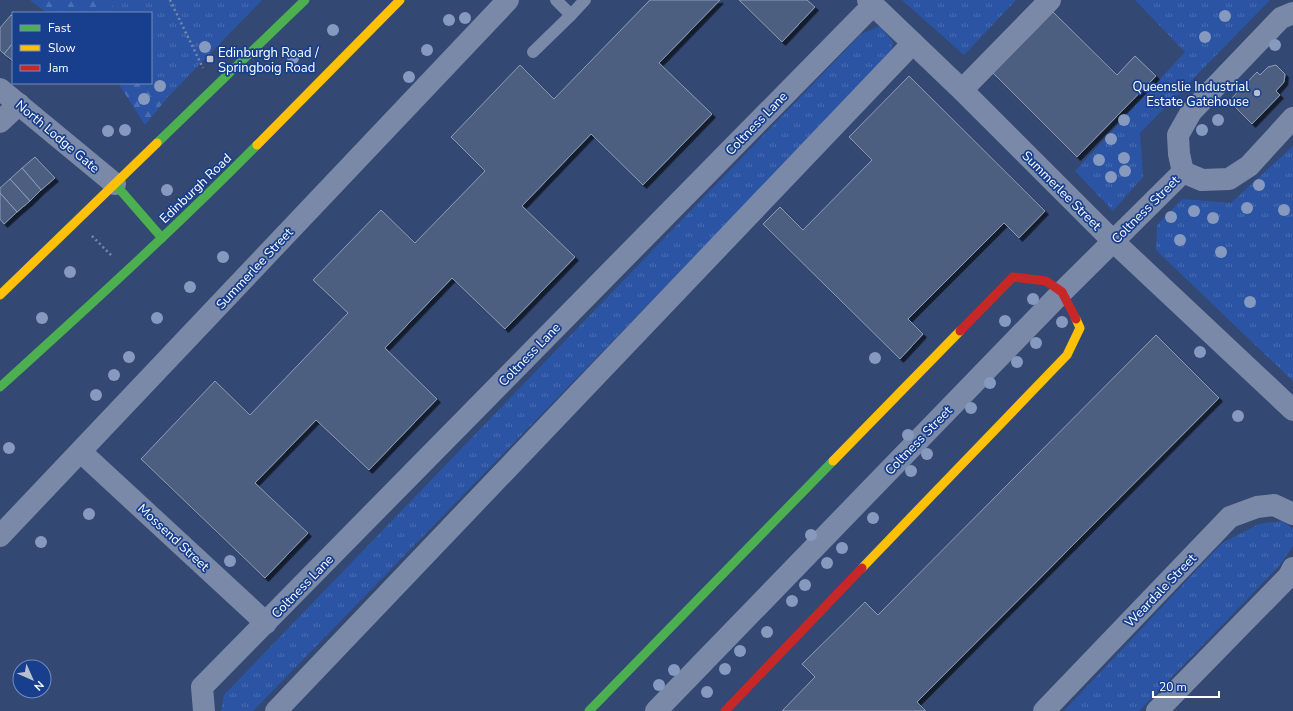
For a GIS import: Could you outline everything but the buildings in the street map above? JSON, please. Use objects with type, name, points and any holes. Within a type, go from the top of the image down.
[{"type":"street","points":[[0,295],[305,0]]},
{"type":"street","name":"Edinburgh Road","points":[[0,388],[127,271],[250,153],[400,0]]},
{"type":"street","name":"Summerlee Street","points":[[0,536],[508,0]]},
{"type":"street","points":[[962,90],[1050,0]]},
{"type":"street","name":"Summerlee Street","points":[[870,2],[962,90],[1113,241],[1293,410]]},
{"type":"street","name":"Coltness Lane","points":[[204,711],[202,687],[870,2]]},
{"type":"street","name":"Coltness Street","points":[[1183,172],[1179,154],[1178,135],[1191,112],[1281,18],[1293,13]]},
{"type":"street","points":[[276,711],[913,43]]},
{"type":"street","name":"North Lodge Gate","points":[[0,89],[115,184]]},
{"type":"street","points":[[0,122],[19,104]]},
{"type":"street","name":"Coltness Street","points":[[1183,172],[1202,180],[1229,178],[1249,166],[1293,118]]},
{"type":"street","name":"Coltness Street","points":[[656,711],[1062,292],[1183,172]]},
{"type":"street","points":[[115,184],[162,238]]},
{"type":"street","points":[[589,711],[1013,277],[1046,281],[1062,292],[1080,328],[1067,355],[725,711]]},
{"type":"street","name":"Mossend Street","points":[[81,452],[266,623]]},
{"type":"street","name":"Weardale Street","points":[[1044,711],[1230,517],[1257,507],[1274,505],[1293,514]]},
{"type":"street","points":[[1157,711],[1289,576],[1293,568]]},
{"type":"lane","points":[[556,0],[571,15]]},
{"type":"lane","points":[[533,52],[586,0]]},
{"type":"path","points":[[170,0],[204,70],[217,85]]},
{"type":"path","points":[[77,220],[127,271]]},
{"type":"green space","points":[[30,0],[109,0],[116,12],[46,12]]},
{"type":"green space","points":[[109,0],[262,0],[168,97],[152,71],[152,12],[116,12]]},
{"type":"green space","points":[[902,0],[1016,0],[964,55]]},
{"type":"green space","points":[[1135,0],[1270,0],[1140,133],[1143,177],[1113,211],[1075,171],[1185,52]]},
{"type":"green space","points":[[880,26],[893,42],[890,56],[253,711],[221,711],[224,695],[861,34]]},
{"type":"green space","points":[[152,71],[168,97],[145,125],[119,84],[152,84]]},
{"type":"green space","points":[[1293,146],[1293,381],[1156,250],[1157,225],[1182,199],[1231,203]]},
{"type":"green space","points":[[1282,521],[1293,529],[1293,546],[1279,566],[1139,711],[1064,711],[1222,543],[1259,524]]},
{"type":"traffic: fast","points":[[157,143],[305,0]]},
{"type":"traffic: fast","points":[[0,387],[162,238],[257,145]]},
{"type":"traffic: fast","points":[[115,184],[162,238]]},
{"type":"traffic: fast","points":[[589,711],[833,461]]},
{"type":"traffic: slow","points":[[257,145],[400,0]]},
{"type":"traffic: slow","points":[[0,295],[157,143]]},
{"type":"traffic: slow","points":[[862,568],[1067,355],[1080,328],[1076,319]]},
{"type":"traffic: slow","points":[[833,461],[960,331]]},
{"type":"traffic: jam","points":[[960,331],[1013,277],[1046,281],[1062,292],[1076,319]]},
{"type":"traffic: jam","points":[[725,711],[862,568]]},
{"type":"place","name":"Edinburgh Road / Springboig Road","points":[[210,59]]},
{"type":"place","name":"Queenslie Industrial Estate Gatehouse","points":[[1257,93]]}]
